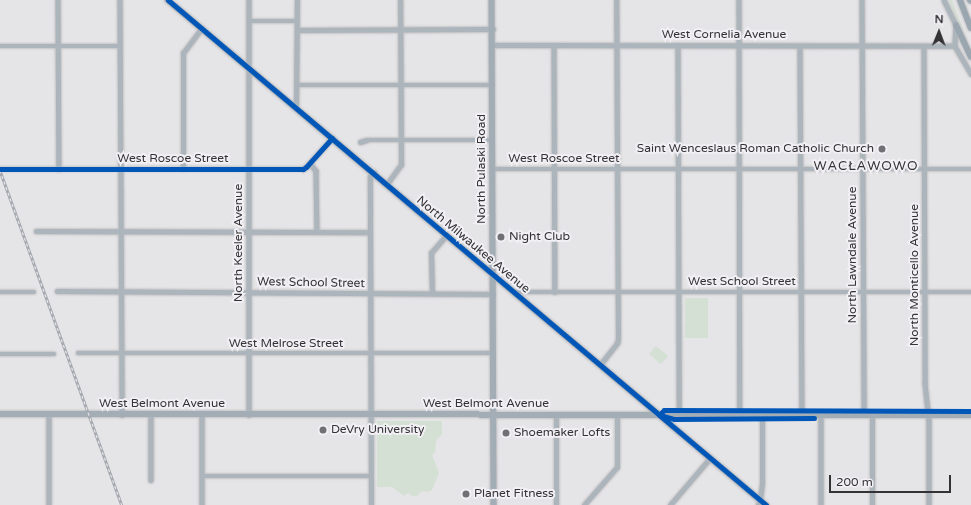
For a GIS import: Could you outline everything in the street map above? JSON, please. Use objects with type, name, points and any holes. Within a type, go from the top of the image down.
[{"type":"highway","points":[[960,0],[971,28]]},
{"type":"highway","points":[[956,25],[971,57]]},
{"type":"main road","name":"North Milwaukee Avenue","points":[[168,0],[710,458],[759,503],[766,505]]},
{"type":"main road","name":"North Pulaski Road","points":[[492,0],[494,505]]},
{"type":"main road","name":"West Belmont Avenue","points":[[0,414],[971,415]]},
{"type":"street","points":[[58,0],[59,169]]},
{"type":"street","points":[[120,0],[122,415]]},
{"type":"street","name":"North Keeler Avenue","points":[[249,0],[249,415]]},
{"type":"street","points":[[296,108],[298,85],[297,0]]},
{"type":"street","points":[[387,184],[401,165],[400,0]]},
{"type":"street","points":[[600,365],[618,342],[616,0]]},
{"type":"street","points":[[739,0],[740,415]]},
{"type":"street","name":"North Lawndale Avenue","points":[[862,0],[864,415]]},
{"type":"street","points":[[944,0],[956,25],[955,46],[971,74]]},
{"type":"street","points":[[249,21],[297,21]]},
{"type":"street","points":[[183,169],[183,53],[202,28]]},
{"type":"street","points":[[297,30],[493,29]]},
{"type":"street","points":[[554,45],[555,292]]},
{"type":"street","points":[[0,46],[120,46]]},
{"type":"street","name":"West Cornelia Avenue","points":[[493,46],[955,46]]},
{"type":"street","points":[[678,46],[679,415]]},
{"type":"street","points":[[800,46],[802,415]]},
{"type":"street","name":"North Monticello Avenue","points":[[924,46],[925,292],[929,505]]},
{"type":"street","points":[[298,85],[493,85]]},
{"type":"street","name":"West Roscoe Street","points":[[0,169],[303,169],[332,138]]},
{"type":"street","points":[[360,142],[367,140],[493,140]]},
{"type":"street","points":[[310,162],[316,171],[317,232]]},
{"type":"street","name":"West Roscoe Street","points":[[493,169],[971,169]]},
{"type":"street","points":[[370,505],[370,178],[374,173]]},
{"type":"street","points":[[36,231],[249,230],[370,232]]},
{"type":"street","points":[[432,294],[432,253],[446,236]]},
{"type":"street","name":"West School Street","points":[[57,291],[493,294]]},
{"type":"street","points":[[0,292],[34,292]]},
{"type":"street","name":"West School Street","points":[[513,292],[971,292]]},
{"type":"street","name":"West Melrose Street","points":[[78,353],[494,353]]},
{"type":"street","points":[[0,354],[54,354]]},
{"type":"street","points":[[49,414],[50,505]]},
{"type":"street","points":[[150,415],[151,480]]},
{"type":"street","points":[[202,415],[202,505]]},
{"type":"street","points":[[556,415],[556,505]]},
{"type":"street","points":[[584,505],[618,466],[617,415]]},
{"type":"street","points":[[759,503],[762,484],[762,415]]},
{"type":"street","points":[[821,415],[821,505]]},
{"type":"street","points":[[872,415],[872,505]]},
{"type":"street","points":[[670,505],[710,458]]},
{"type":"street","points":[[202,476],[370,476]]},
{"type":"shaded area","points":[[948,0],[952,0],[971,50],[963,32]]},
{"type":"shaded area","points":[[685,298],[708,298],[708,338],[685,338]]},
{"type":"shaded area","points":[[656,346],[668,356],[661,364],[649,354]]},
{"type":"shaded area","points":[[377,421],[442,421],[442,434],[436,441],[435,453],[432,455],[439,473],[432,490],[428,492],[422,491],[417,496],[412,496],[408,493],[404,496],[392,487],[377,487]]},
{"type":"railway","points":[[0,170],[122,505]]},
{"type":"cycle path","points":[[168,0],[766,505]]},
{"type":"cycle path","points":[[0,169],[303,169],[332,138]]},
{"type":"cycle path","points":[[659,415],[664,410],[971,411]]},
{"type":"cycle path","points":[[663,416],[674,419],[814,418]]},
{"type":"place","name":"Saint Wenceslaus Roman Catholic Church","points":[[882,149]]},
{"type":"place","name":"Night Club","points":[[501,237]]},
{"type":"place","name":"DeVry University","points":[[323,430]]},
{"type":"place","name":"Shoemaker Lofts","points":[[506,433]]},
{"type":"place","name":"Planet Fitness","points":[[466,494]]},
{"type":"district","name":"WACŁAWOWO","points":[[866,166]]}]
